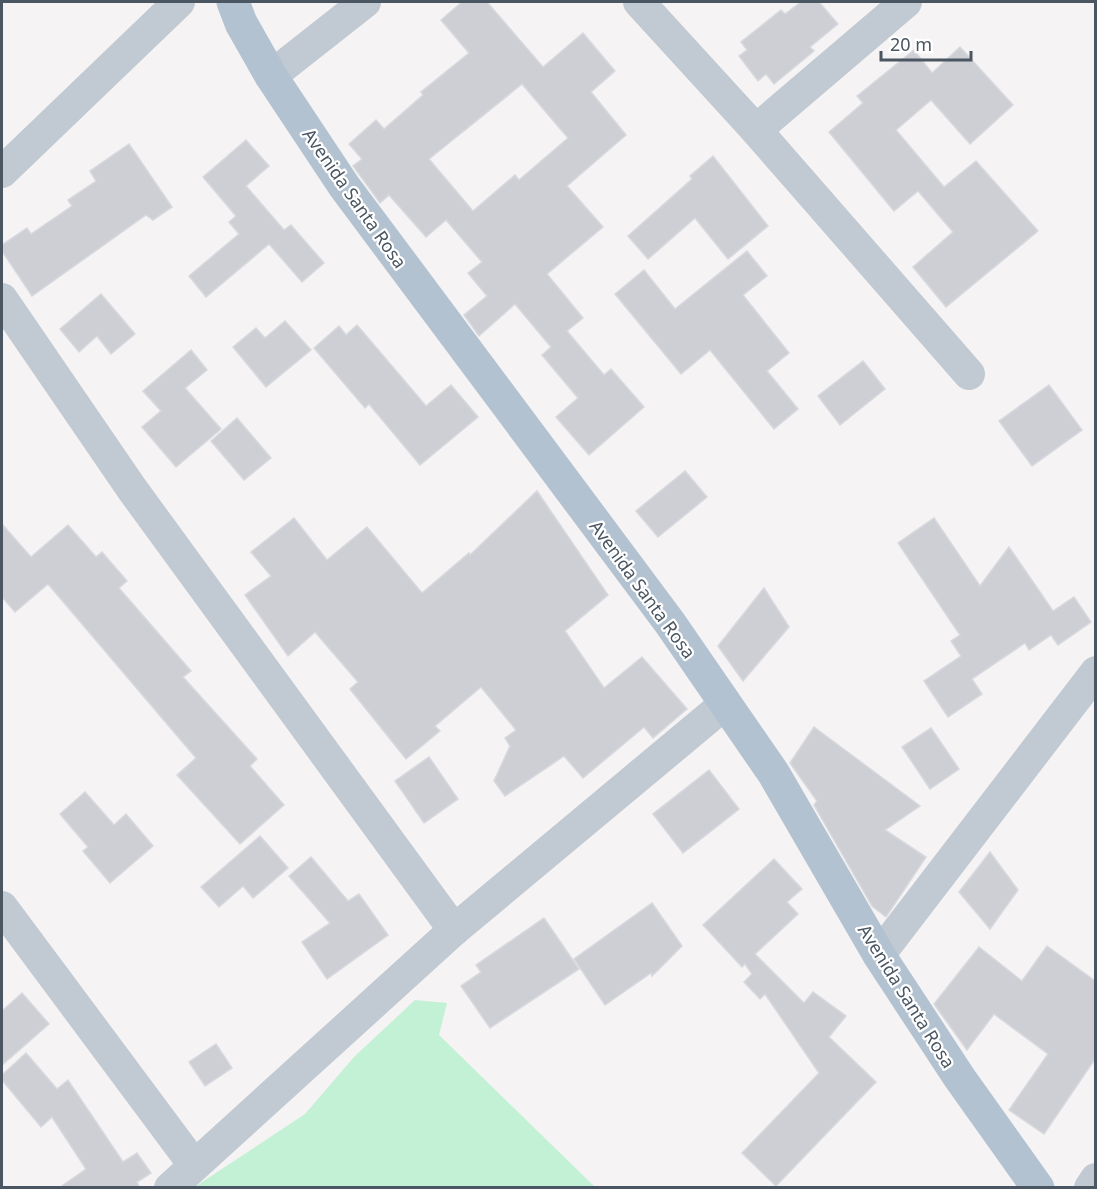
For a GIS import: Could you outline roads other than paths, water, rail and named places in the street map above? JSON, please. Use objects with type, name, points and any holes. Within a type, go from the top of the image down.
[{"type":"main road","name":"Avenida Santa Rosa","points":[[233,2],[241,23],[271,76],[344,186],[670,622],[774,774],[879,955],[959,1077],[1038,1188]]},
{"type":"street","points":[[2,172],[179,2]]},
{"type":"street","points":[[271,76],[365,2]]},
{"type":"street","points":[[639,2],[756,130],[969,374]]},
{"type":"street","points":[[756,130],[906,2]]},
{"type":"street","points":[[2,299],[132,489],[454,930]]},
{"type":"street","points":[[879,955],[1095,672]]},
{"type":"street","points":[[170,1188],[454,930],[726,704]]},
{"type":"street","points":[[2,907],[194,1165]]},
{"type":"street","points":[[1090,1188],[1095,1179]]}]
